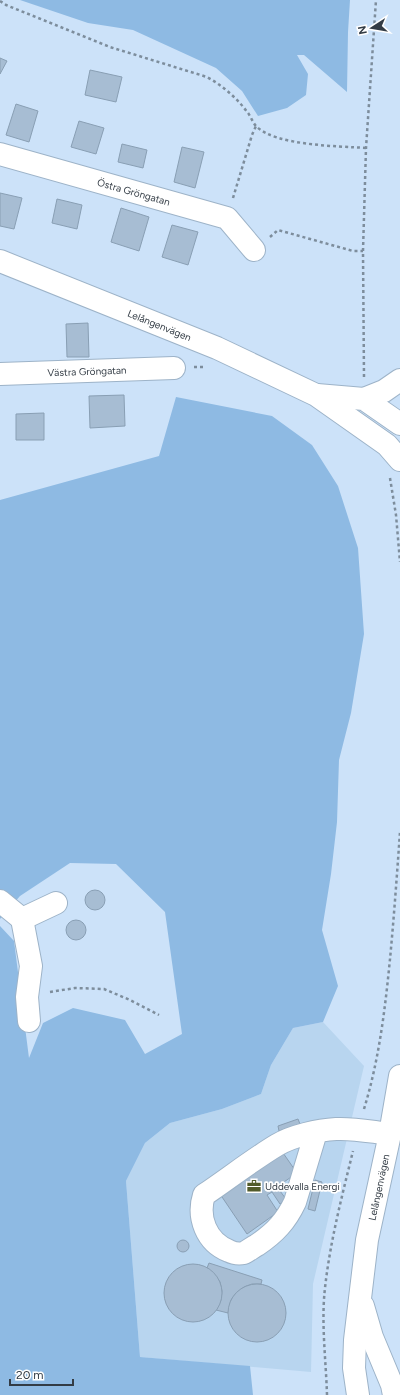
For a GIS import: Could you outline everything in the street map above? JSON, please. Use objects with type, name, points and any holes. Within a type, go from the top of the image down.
[{"type":"main road","name":"Östra Gröngatan","points":[[0,154],[227,218]]},
{"type":"main road","points":[[227,218],[254,250]]},
{"type":"main road","name":"Lelångenvägen","points":[[0,261],[217,348],[316,395],[387,445],[395,468]]},
{"type":"main road","name":"Västra Gröngatan","points":[[0,374],[174,368]]},
{"type":"main road","points":[[364,399],[384,391],[400,380]]},
{"type":"main road","name":"Lelångenvägen","points":[[316,395],[364,399]]},
{"type":"main road","points":[[364,399],[400,424]]},
{"type":"main road","points":[[0,901],[22,919],[31,966],[27,998],[29,1021]]},
{"type":"main road","points":[[22,919],[56,903]]},
{"type":"main road","name":"Lelångenvägen","points":[[358,1395],[354,1368],[355,1340],[367,1240],[390,1134],[400,1076]]},
{"type":"main road","points":[[316,1132],[295,1202],[285,1221],[270,1236],[244,1253],[234,1253],[224,1249],[209,1237],[205,1227],[201,1206],[204,1195],[291,1133],[338,1129],[390,1134]]},
{"type":"main road","name":"Lelångenvägen","points":[[361,1298],[372,1337],[394,1395]]},
{"type":"path","points":[[364,399],[363,252],[366,148],[376,0]]},
{"type":"path","points":[[0,1],[6,5],[110,47],[207,77],[231,93],[248,112],[256,126],[270,136],[294,142],[366,148]]},
{"type":"path","points":[[227,218],[256,126]]},
{"type":"path","points":[[254,250],[278,230],[353,251],[363,252]]},
{"type":"path","points":[[174,368],[204,367],[210,369]]},
{"type":"path","points":[[395,468],[396,515],[400,562]]},
{"type":"path","points":[[326,1395],[324,1289],[339,1209],[358,1130],[373,1082],[381,1037],[400,832]]},
{"type":"path","points":[[28,988],[34,991],[44,992],[76,988],[104,989],[159,1015]]},
{"type":"shaded area","points":[[20,0],[350,0],[347,92],[304,55],[297,55],[308,74],[306,95],[287,108],[258,116],[242,91],[216,68],[133,30],[88,23]]},
{"type":"shaded area","points":[[176,397],[272,416],[312,445],[338,486],[358,548],[364,634],[351,713],[339,760],[337,822],[331,874],[322,930],[338,986],[323,1022],[293,1028],[271,1065],[261,1094],[222,1109],[170,1123],[145,1143],[126,1181],[140,1357],[250,1366],[253,1395],[0,1395],[0,926],[14,941],[29,1058],[43,1023],[73,1008],[125,1020],[145,1054],[182,1034],[165,912],[116,864],[70,863],[20,896],[0,919],[0,500],[159,456]]},
{"type":"shaded area","points":[[323,1022],[364,1066],[313,1284],[311,1372],[140,1357],[126,1181],[145,1143],[170,1123],[222,1109],[261,1094],[271,1065],[293,1028]]},
{"type":"building","points":[[0,58],[7,61],[0,74]]},
{"type":"building","points":[[90,70],[122,77],[116,102],[85,95]]},
{"type":"building","points":[[16,104],[38,111],[29,142],[6,135]]},
{"type":"building","points":[[79,121],[104,128],[96,154],[71,147]]},
{"type":"building","points":[[122,144],[147,150],[143,168],[118,162]]},
{"type":"building","points":[[182,147],[204,152],[195,188],[174,182]]},
{"type":"building","points":[[0,193],[22,198],[14,229],[0,226]]},
{"type":"building","points":[[57,199],[82,205],[77,229],[52,223]]},
{"type":"building","points":[[121,208],[149,217],[139,251],[111,242]]},
{"type":"building","points":[[172,225],[198,232],[188,265],[162,257]]},
{"type":"building","points":[[88,323],[89,357],[67,357],[66,324]]},
{"type":"building","points":[[124,395],[125,426],[90,428],[89,396]]},
{"type":"building","points":[[44,413],[44,440],[16,440],[16,414]]},
{"type":"building","points":[[95,890],[102,893],[105,900],[102,907],[95,910],[88,907],[85,900],[88,893]]},
{"type":"building","points":[[76,920],[83,923],[86,930],[83,937],[76,940],[69,937],[66,930],[69,923]]},
{"type":"building","points":[[298,1119],[300,1124],[279,1131],[278,1126]]},
{"type":"building","points":[[281,1150],[297,1173],[281,1184],[284,1188],[280,1191],[286,1199],[280,1204],[272,1192],[267,1195],[278,1212],[247,1234],[220,1194]]},
{"type":"building","points":[[315,1180],[322,1182],[315,1211],[308,1209]]},
{"type":"building","points":[[183,1240],[187,1242],[189,1246],[187,1250],[183,1252],[179,1250],[177,1246],[179,1242]]},
{"type":"building","points":[[209,1263],[262,1280],[261,1284],[252,1284],[244,1287],[236,1293],[231,1300],[228,1313],[216,1310],[221,1300],[222,1291],[220,1282],[207,1268]]},
{"type":"building","points":[[193,1264],[209,1269],[217,1277],[222,1293],[217,1309],[209,1317],[193,1322],[177,1317],[169,1309],[164,1293],[169,1277],[177,1269]]},
{"type":"building","points":[[257,1284],[268,1286],[281,1297],[284,1302],[286,1313],[284,1324],[273,1337],[268,1340],[257,1342],[246,1340],[233,1329],[230,1324],[228,1313],[230,1302],[241,1289],[246,1286]]},
{"type":"place","name":"Uddevalla Energi","points":[[254,1186]]}]
